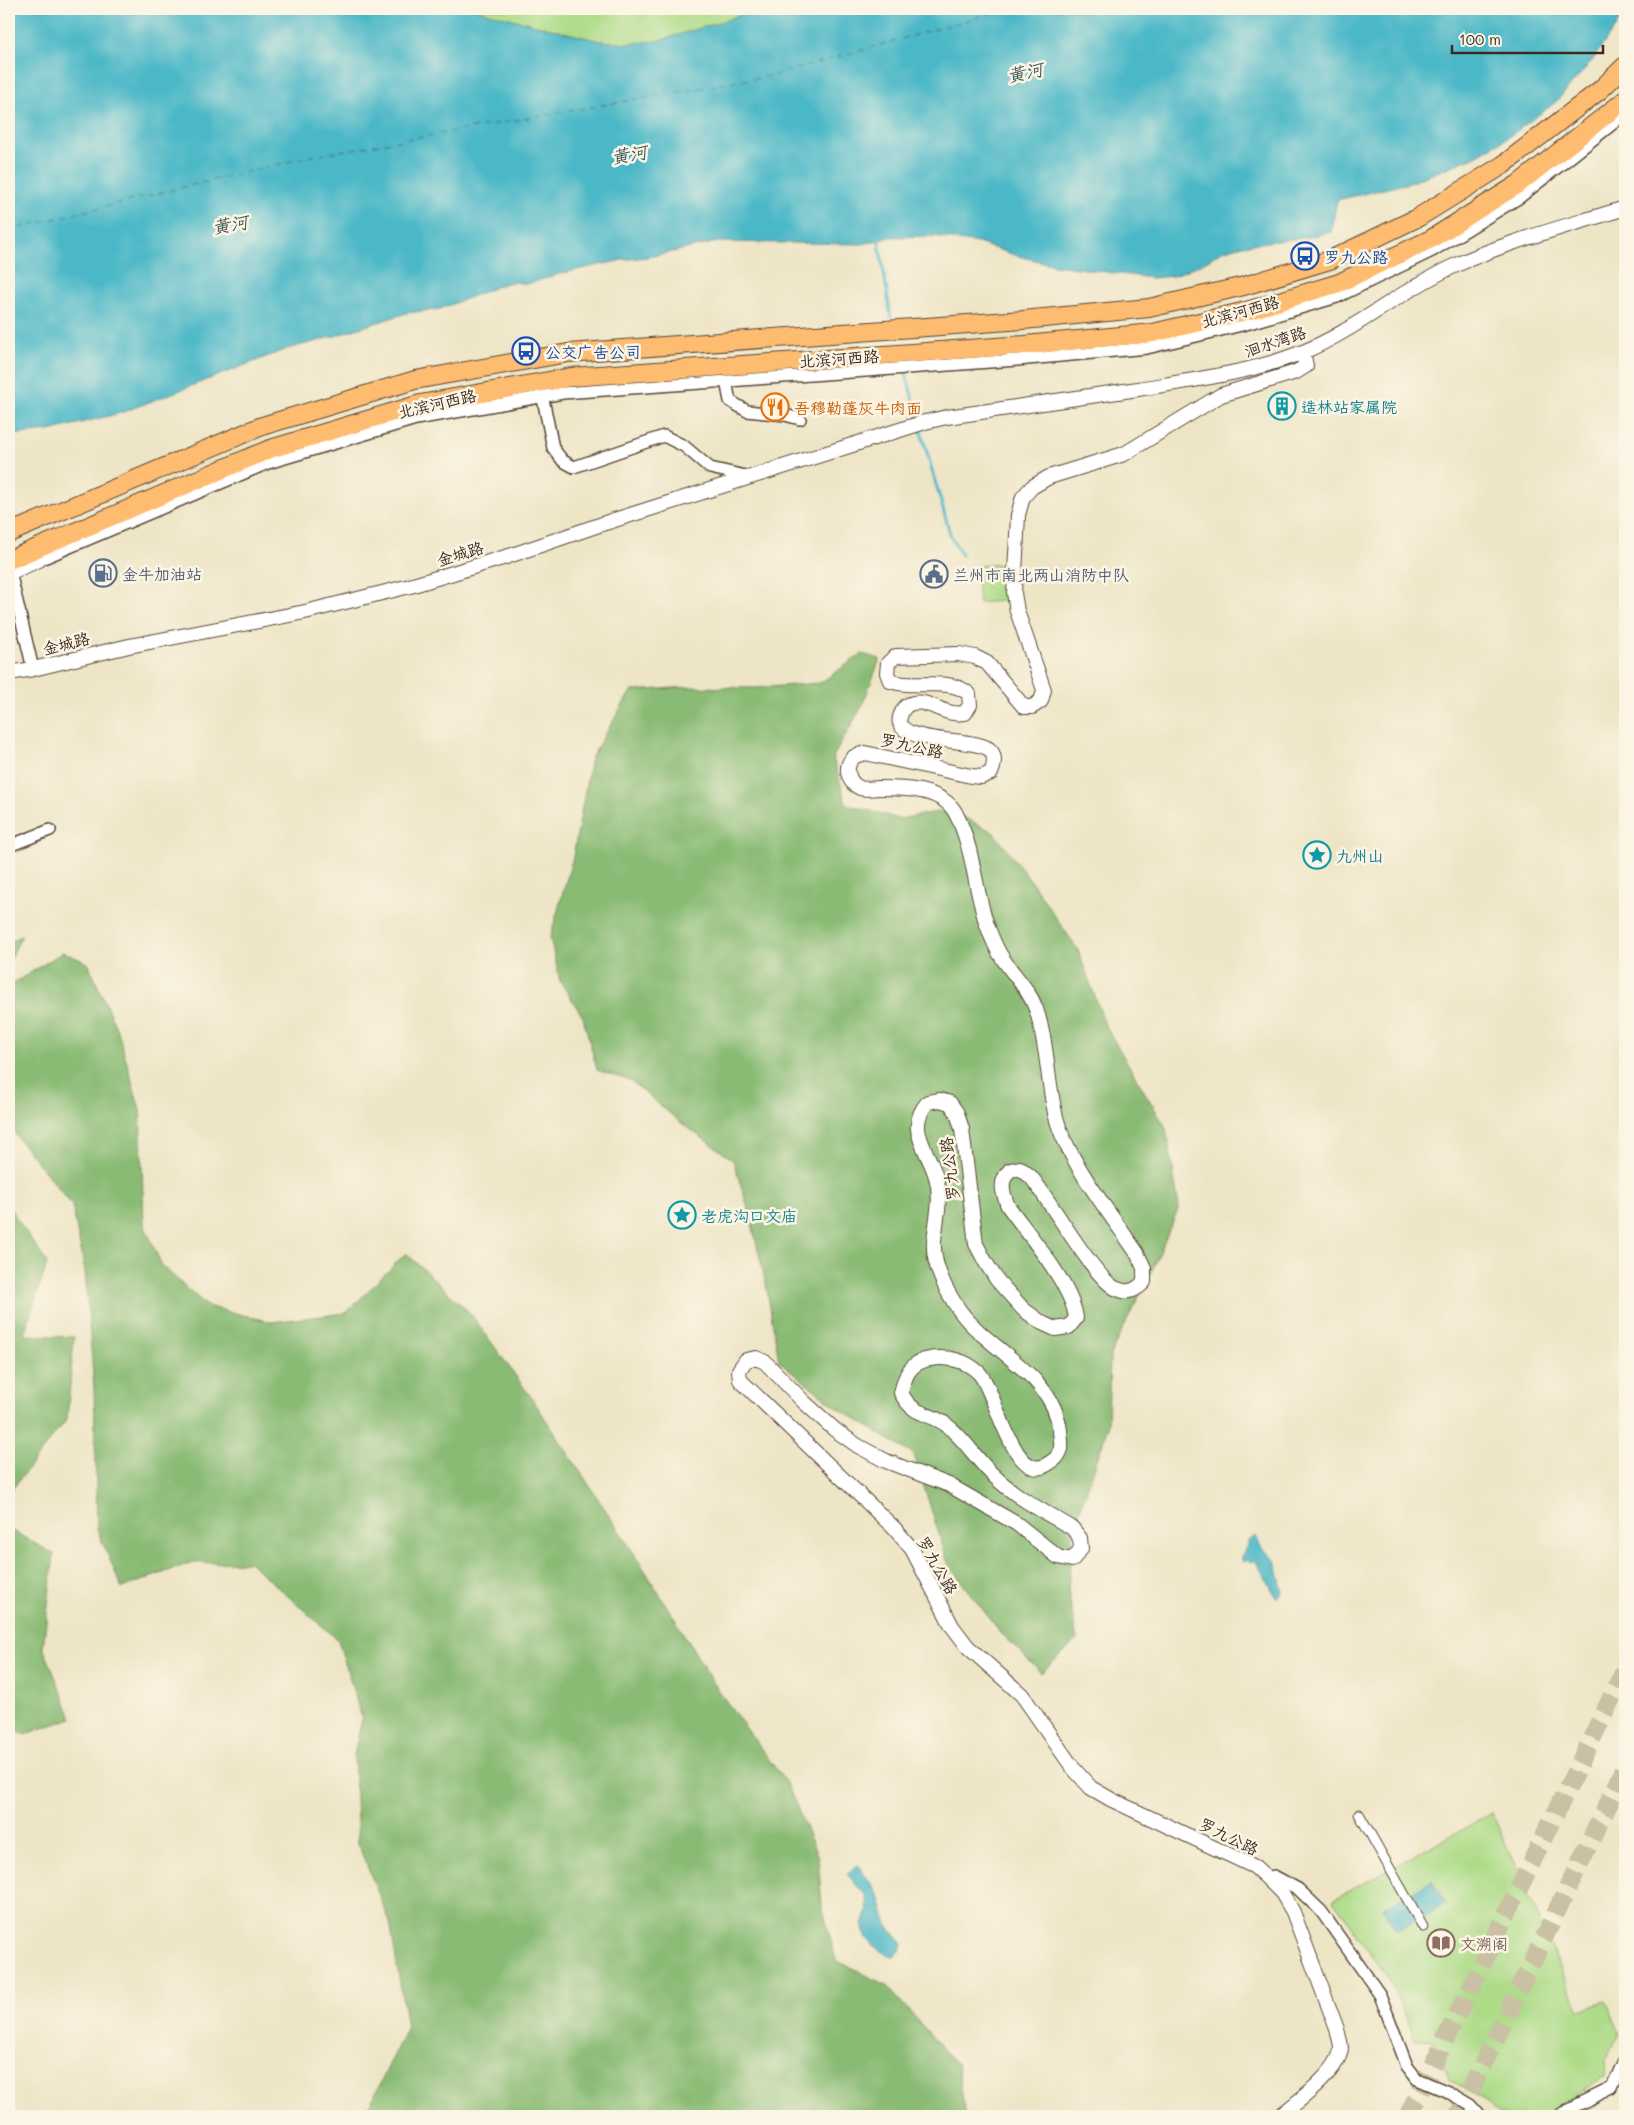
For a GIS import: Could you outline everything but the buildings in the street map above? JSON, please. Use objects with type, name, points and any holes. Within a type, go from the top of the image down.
[{"type":"main road","name":"北滨河西路","points":[[12,531],[262,426],[415,380],[568,353],[1023,320],[1149,308],[1244,286],[1330,260],[1419,217],[1503,165],[1600,90],[1625,66]]},
{"type":"main road","name":"北滨河西路","points":[[15,565],[270,449],[420,404],[540,389],[571,378],[1025,345],[1153,333],[1250,310],[1339,283],[1431,239],[1517,185],[1625,100]]},
{"type":"street","points":[[750,478],[710,468],[684,446],[664,436],[574,466],[563,461],[553,448],[540,389],[563,393],[1017,360],[1147,348],[1246,324],[1337,297],[1432,252],[1520,197],[1625,114]]},
{"type":"street","name":"洄水湾路","points":[[910,426],[947,416],[1208,378],[1255,368],[1303,352],[1327,340],[1411,289],[1455,266],[1490,251],[1625,208]]},
{"type":"street","name":"罗九公路","points":[[1280,2116],[1307,2094],[1331,2069],[1339,2058],[1341,2047],[1337,2029],[1293,1912],[1282,1893],[1255,1867],[1112,1800],[1091,1788],[1074,1768],[1022,1695],[968,1647],[952,1626],[912,1549],[900,1535],[740,1380],[739,1370],[746,1360],[756,1358],[765,1362],[810,1408],[835,1430],[858,1446],[886,1461],[949,1484],[990,1506],[1017,1524],[1058,1557],[1072,1560],[1081,1549],[1080,1538],[1072,1528],[1006,1486],[992,1474],[962,1438],[947,1424],[908,1405],[901,1392],[905,1376],[912,1365],[924,1360],[941,1357],[962,1361],[979,1373],[988,1388],[1008,1436],[1020,1458],[1029,1465],[1042,1467],[1056,1459],[1062,1447],[1054,1409],[1042,1390],[1022,1368],[986,1340],[969,1322],[943,1281],[936,1262],[934,1244],[940,1193],[936,1174],[919,1137],[917,1122],[921,1111],[928,1102],[940,1100],[950,1103],[957,1113],[962,1129],[976,1244],[998,1280],[1023,1309],[1042,1323],[1055,1330],[1069,1327],[1076,1318],[1074,1305],[1066,1288],[1008,1206],[1002,1190],[1002,1178],[1010,1170],[1020,1168],[1031,1177],[1082,1250],[1115,1289],[1124,1292],[1136,1290],[1144,1282],[1144,1268],[1137,1253],[1066,1145],[1056,1118],[1042,1032],[1036,1009],[1026,989],[1003,959],[986,923],[962,824],[953,809],[942,800],[922,791],[906,788],[862,789],[852,783],[847,774],[850,763],[855,757],[865,753],[971,776],[981,777],[991,773],[995,762],[991,751],[980,744],[917,736],[905,731],[900,724],[900,714],[905,706],[914,703],[926,704],[953,713],[965,713],[970,705],[969,694],[961,687],[902,685],[890,681],[886,673],[888,663],[896,656],[959,654],[974,657],[987,664],[995,672],[1024,707],[1032,707],[1041,701],[1044,690],[1014,593],[1018,515],[1023,497],[1032,487],[1049,477],[1124,454],[1221,395],[1296,372],[1306,366],[1303,352]]},
{"type":"street","points":[[726,381],[730,401],[747,411],[785,415],[800,419]]},
{"type":"street","name":"金城路","points":[[9,673],[129,646],[305,612],[410,586],[509,556],[910,426]]},
{"type":"street","points":[[15,565],[33,669]]},
{"type":"street","points":[[9,846],[50,830]]},
{"type":"street","points":[[1359,1814],[1422,1925]]},
{"type":"street","points":[[1267,1878],[1274,1876],[1298,1889],[1321,1911],[1380,1995],[1407,2066],[1417,2079],[1448,2092],[1470,2105],[1480,2116]]},
{"type":"street","points":[[1559,2116],[1567,2110],[1612,2088],[1625,2058]]},
{"type":"green space","points":[[473,9],[754,9],[727,20],[658,41],[626,44],[595,40]]},
{"type":"green space","points":[[1003,564],[1005,601],[979,603],[976,566]]},
{"type":"green space","points":[[862,654],[880,659],[862,706],[833,757],[846,804],[899,819],[949,810],[993,832],[1029,878],[1078,950],[1106,1027],[1166,1128],[1179,1207],[1154,1266],[1110,1355],[1108,1427],[1072,1534],[1068,1590],[1077,1640],[1041,1673],[1000,1632],[949,1566],[914,1455],[835,1406],[779,1361],[766,1284],[749,1211],[733,1160],[680,1122],[631,1081],[597,1070],[583,1017],[560,981],[550,938],[573,857],[591,758],[631,691],[688,687],[755,688],[820,683]]},
{"type":"green space","points":[[22,935],[9,962],[9,943]]},
{"type":"green space","points":[[63,952],[88,963],[119,1035],[140,1110],[144,1224],[162,1266],[207,1306],[271,1322],[346,1313],[406,1253],[470,1313],[531,1397],[639,1561],[720,1693],[787,1784],[818,1857],[822,1906],[836,1960],[886,1985],[957,2065],[966,2116],[340,2116],[370,2105],[407,2027],[390,1922],[358,1844],[354,1755],[362,1719],[338,1640],[249,1562],[190,1563],[122,1588],[97,1530],[94,1387],[85,1271],[72,1205],[17,1137],[9,1121],[9,986]]},
{"type":"green space","points":[[9,1207],[47,1263],[24,1335],[74,1337],[67,1419],[9,1493]]},
{"type":"green space","points":[[9,1529],[54,1554],[43,1647],[72,1718],[25,1734],[9,1730]]},
{"type":"green space","points":[[1492,1813],[1579,2010],[1605,2002],[1620,2033],[1606,2059],[1604,2076],[1546,2116],[1500,2116],[1488,2103],[1448,2078],[1433,2041],[1414,2039],[1393,1986],[1333,1900]]},
{"type":"water","name":"黄河","points":[[9,9],[473,9],[595,40],[626,44],[658,41],[727,20],[754,9],[1625,9],[1625,13],[1592,61],[1556,102],[1507,138],[1474,157],[1409,183],[1337,200],[1331,232],[1302,238],[1243,245],[1222,251],[1203,263],[1173,276],[1151,278],[1055,265],[1018,256],[978,243],[933,236],[891,237],[862,244],[717,242],[563,273],[527,284],[506,283],[440,309],[407,313],[287,349],[121,413],[49,431],[9,435]]},
{"type":"water","points":[[1256,1536],[1261,1547],[1275,1560],[1283,1592],[1277,1598],[1255,1560],[1250,1563],[1248,1560],[1243,1562],[1241,1556],[1248,1546],[1248,1541]]},
{"type":"water","points":[[858,1865],[879,1895],[887,1925],[902,1943],[900,1951],[894,1956],[884,1953],[864,1933],[863,1926],[867,1911],[867,1897],[847,1874]]},
{"type":"water","points":[[1433,1880],[1446,1904],[1396,1931],[1383,1907]]},
{"type":"waterway","points":[[878,236],[891,317]]},
{"type":"waterway","points":[[906,373],[918,420]]},
{"type":"waterway","points":[[920,428],[951,537],[962,555]]},
{"type":"ferry route","points":[[9,230],[312,156],[775,75],[1006,9]]},
{"type":"tunnel","points":[[1408,2116],[1625,1670]]},
{"type":"tunnel","points":[[1458,2116],[1625,1769]]},
{"type":"place","name":"罗九公路","points":[[1305,256]]},
{"type":"place","name":"公交广告公司","points":[[526,351]]},
{"type":"place","name":"造林站家属院","points":[[1282,406]]},
{"type":"place","name":"吾穆勒蓬灰牛肉面","points":[[775,407]]},
{"type":"place","name":"金牛加油站","points":[[103,573]]},
{"type":"place","name":"兰州市南北两山消防中队","points":[[934,574]]},
{"type":"place","name":"九州山","points":[[1317,855]]},
{"type":"place","name":"老虎沟口文庙","points":[[682,1215]]},
{"type":"place","name":"文溯阁","points":[[1441,1943]]}]
